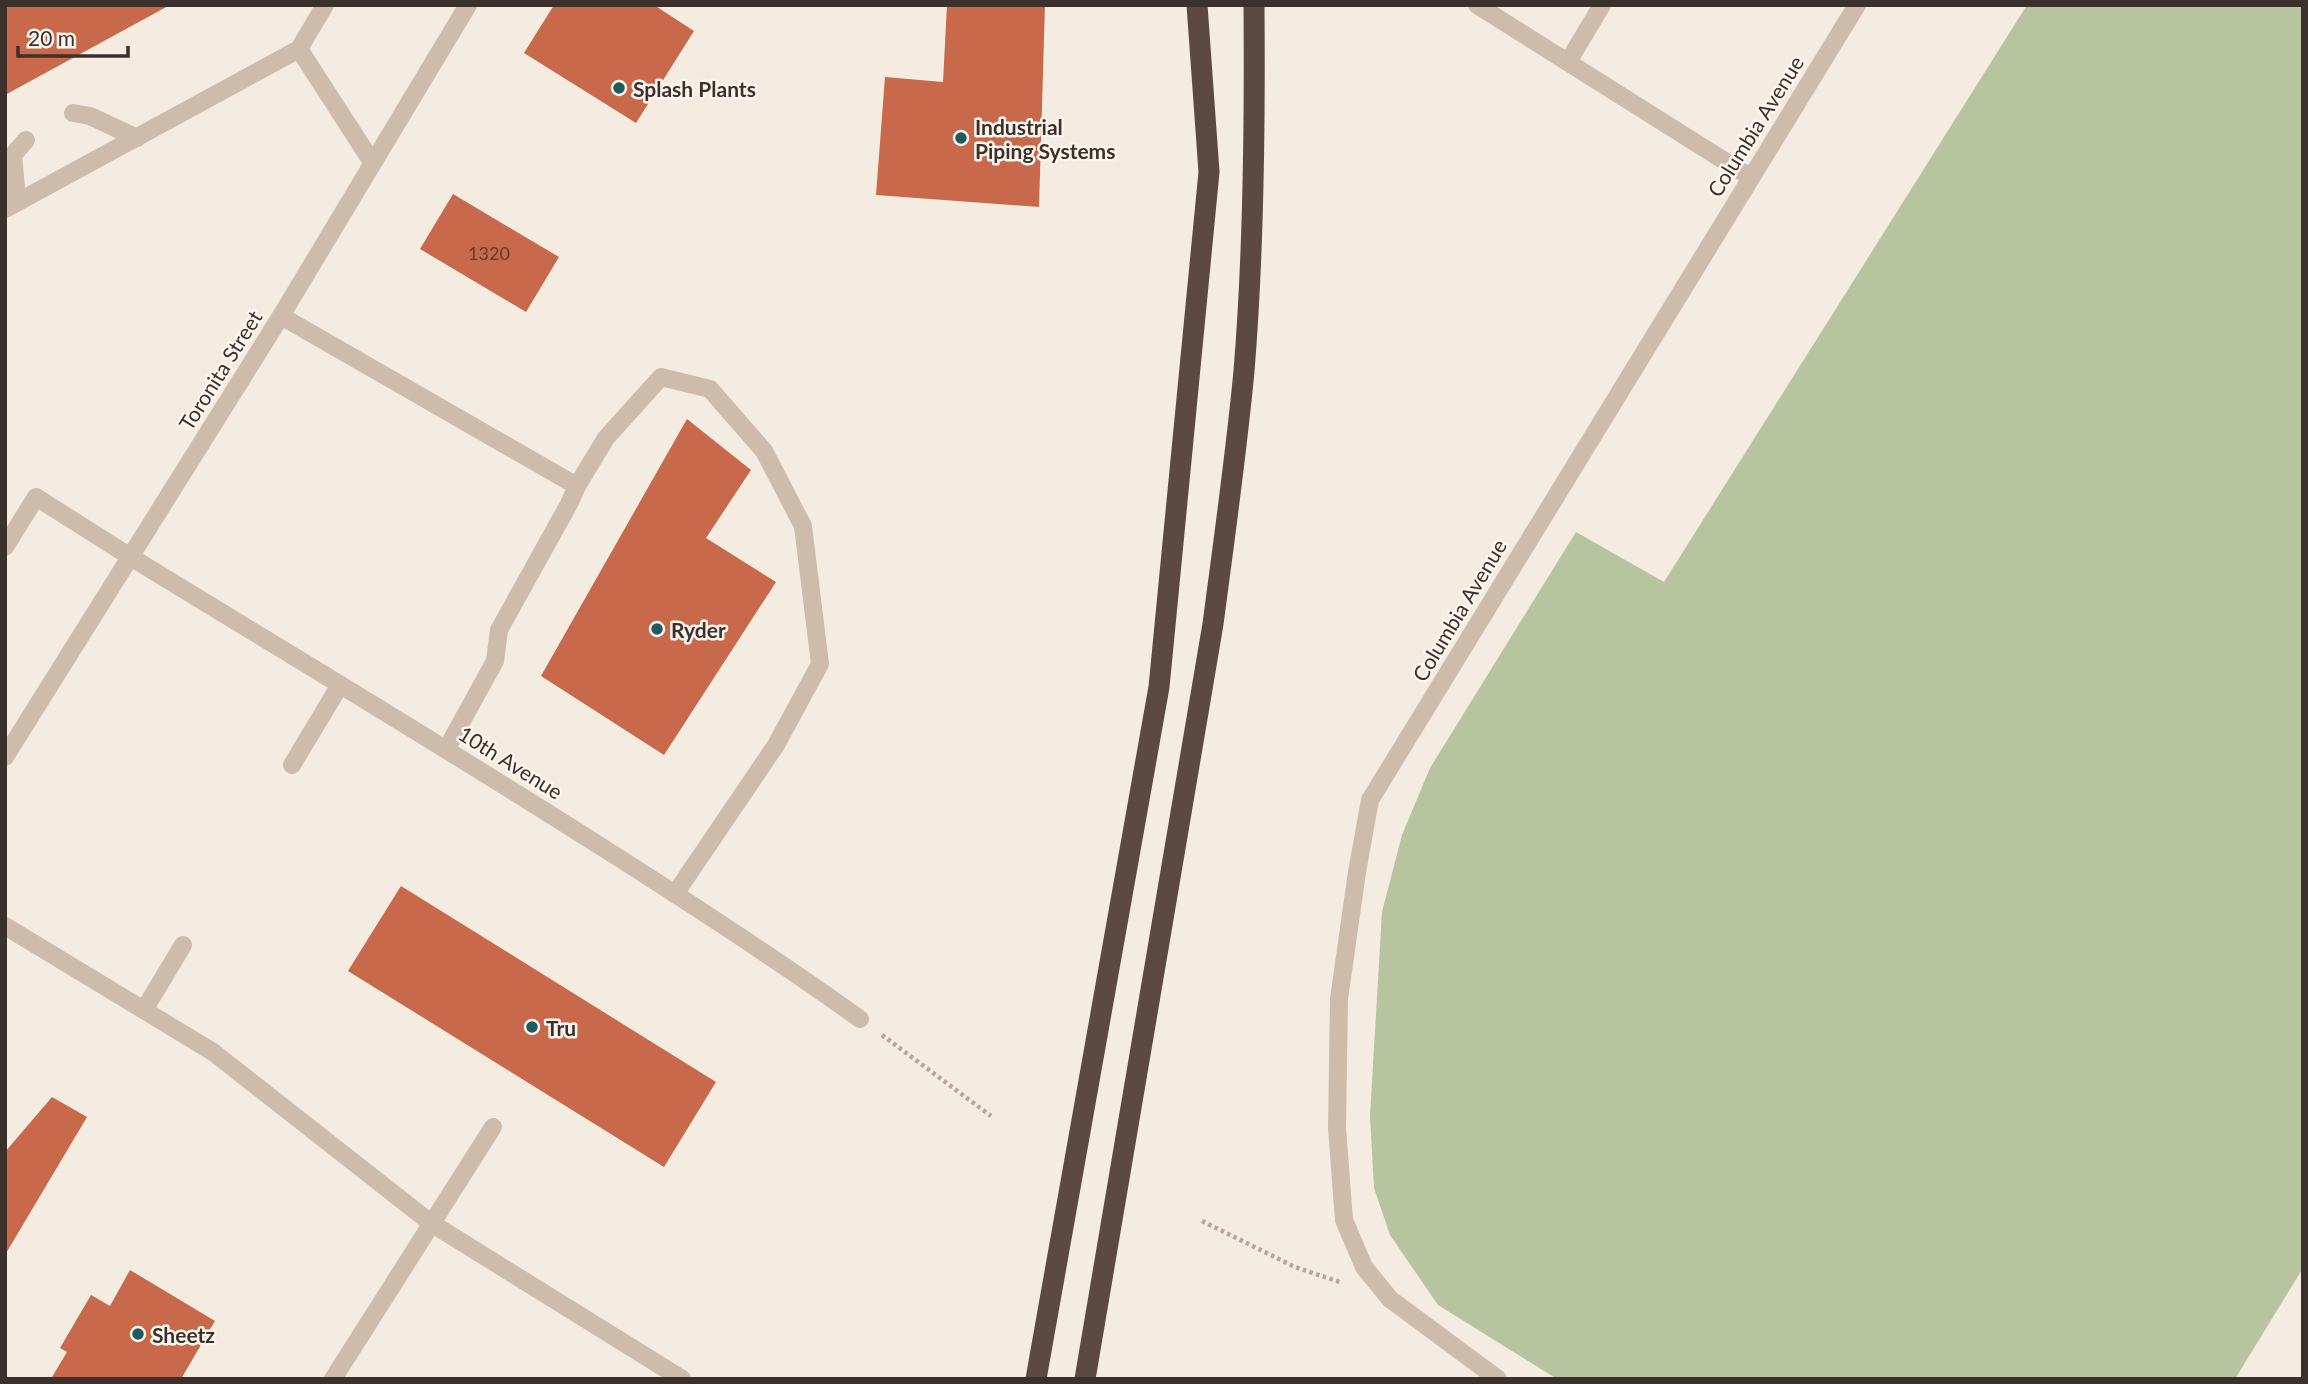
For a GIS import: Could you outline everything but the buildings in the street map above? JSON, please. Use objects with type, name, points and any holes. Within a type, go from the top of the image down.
[{"type":"highway","points":[[1036,1379],[1158,687],[1209,172],[1197,5]]},
{"type":"highway","points":[[1085,1379],[1213,624],[1230,499],[1244,370],[1252,230],[1254,5]]},
{"type":"highway","points":[[1097,1314],[1098,1379]]},
{"type":"street","points":[[8,208],[299,49],[324,5]]},
{"type":"street","name":"Toronita Street","points":[[5,757],[281,316],[468,5]]},
{"type":"street","points":[[1477,5],[1750,177]]},
{"type":"street","points":[[1568,62],[1602,5]]},
{"type":"street","name":"Columbia Avenue","points":[[1498,1379],[1390,1299],[1364,1267],[1344,1220],[1337,1128],[1339,999],[1370,800],[1857,5]]},
{"type":"street","points":[[299,49],[372,162]]},
{"type":"street","points":[[73,113],[90,116],[137,138]]},
{"type":"street","points":[[8,208],[16,188],[13,155],[26,139]]},
{"type":"street","points":[[281,316],[577,486]]},
{"type":"street","points":[[447,748],[495,661],[499,630],[606,438],[661,377],[710,390],[764,451],[803,526],[820,664],[776,745],[675,894]]},
{"type":"street","name":"10th Avenue","points":[[5,547],[36,497],[447,748],[800,976],[860,1019]]},
{"type":"street","points":[[292,765],[340,685]]},
{"type":"street","points":[[5,926],[213,1052],[431,1223],[682,1379]]},
{"type":"street","points":[[144,1010],[184,945]]},
{"type":"street","points":[[333,1379],[493,1126]]},
{"type":"path","points":[[860,1019],[991,1115]]},
{"type":"path","points":[[1202,1221],[1295,1267],[1342,1283]]},
{"type":"green space","points":[[2027,5],[2303,5],[2303,1268],[2235,1379],[1557,1379],[1438,1305],[1390,1235],[1374,1188],[1370,1116],[1382,912],[1402,835],[1430,768],[1576,532],[1664,582]]},
{"type":"place","name":"Splash Plants","points":[[619,88]]},
{"type":"place","name":"Industrial Piping Systems","points":[[961,138]]},
{"type":"place","name":"Ryder","points":[[657,629]]},
{"type":"place","name":"Tru","points":[[532,1027]]},
{"type":"place","name":"Sheetz","points":[[138,1334]]}]
